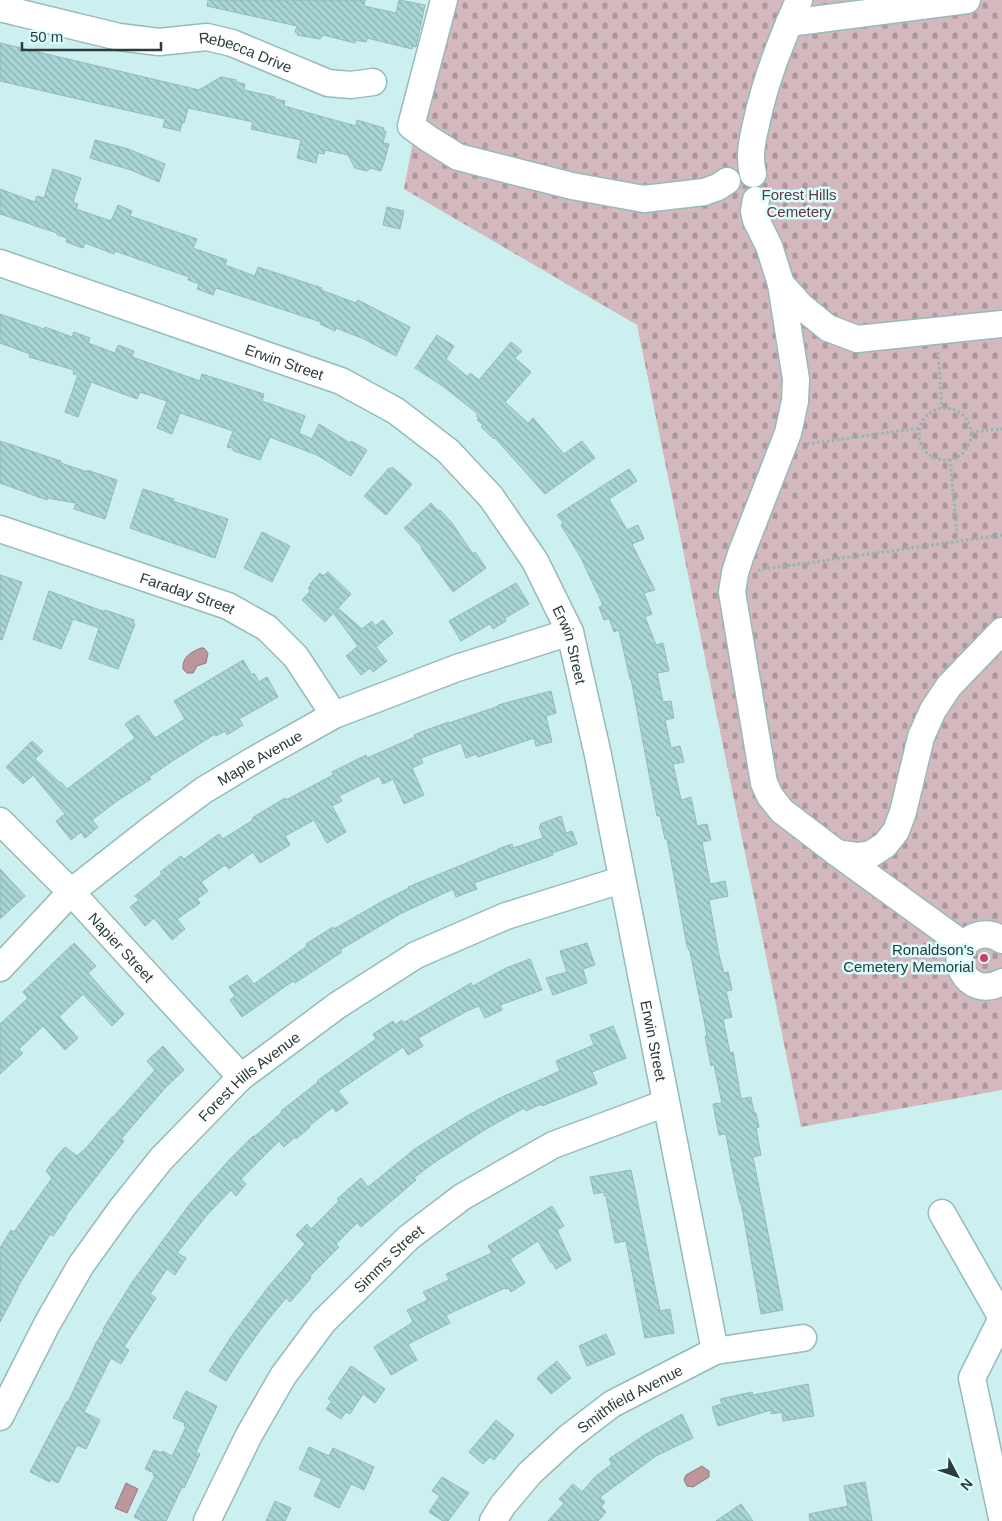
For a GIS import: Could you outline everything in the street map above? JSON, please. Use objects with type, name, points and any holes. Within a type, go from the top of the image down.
[{"type":"street","points":[[444,0],[411,126],[429,139],[458,157],[572,186],[644,199],[738,193]]},
{"type":"street","points":[[964,945],[782,811],[770,796],[764,783],[732,592],[735,574],[788,433],[795,401],[796,379],[781,284],[769,246],[738,193],[745,160],[752,144],[763,92],[794,12],[968,0]]},
{"type":"street","name":"Rebecca Drive","points":[[0,8],[30,7],[119,37],[159,42],[207,37],[232,43],[328,83],[352,85],[373,82]]},
{"type":"street","name":"Erwin Street","points":[[0,263],[341,381],[396,411],[448,452],[491,497],[535,560],[570,632],[598,755],[715,1352]]},
{"type":"street","points":[[781,284],[801,306],[828,328],[856,339],[1002,324]]},
{"type":"street","name":"Faraday Street","points":[[0,529],[228,606],[267,628],[296,657],[334,715]]},
{"type":"street","points":[[837,853],[858,856],[870,854],[885,845],[896,831],[903,812],[921,738],[933,710],[949,686],[1002,631]]},
{"type":"street","name":"Maple Avenue","points":[[0,968],[71,892],[204,790],[254,760],[334,715],[457,668],[570,632]]},
{"type":"street","name":"Napier Street","points":[[0,821],[71,892],[240,1077]]},
{"type":"street","name":"Forest Hills Avenue","points":[[0,1417],[47,1324],[81,1265],[122,1208],[162,1158],[240,1077],[338,1005],[416,955],[506,916],[621,880]]},
{"type":"street","points":[[1002,940],[997,936],[988,934],[979,935],[964,945],[960,961],[961,969],[971,983],[987,987],[1002,982]]},
{"type":"street","name":"Simms Street","points":[[209,1521],[248,1435],[283,1376],[323,1322],[408,1238],[462,1197],[553,1145],[666,1103]]},
{"type":"street","points":[[942,1213],[1002,1318],[972,1378],[1002,1518]]},
{"type":"street","name":"Smithfield Avenue","points":[[493,1521],[503,1504],[530,1473],[569,1437],[612,1404],[715,1352],[803,1338]]},
{"type":"path","points":[[936,331],[942,408]]},
{"type":"path","points":[[952,408],[966,418],[971,432],[969,444],[958,456],[950,459],[934,458],[922,447],[920,428],[926,415],[934,410],[952,408]]},
{"type":"path","points":[[782,448],[920,428]]},
{"type":"path","points":[[971,432],[1002,429]]},
{"type":"path","points":[[950,459],[957,534]]},
{"type":"path","points":[[735,574],[1002,535]]},
{"type":"green space","name":"Forest Hills Cemetery","points":[[439,0],[1002,0],[1002,1090],[801,1127],[637,325],[404,189]]},
{"type":"shaded area","points":[[204,648],[208,653],[206,663],[197,666],[193,673],[187,673],[183,669],[184,661],[191,653]]},
{"type":"shaded area","points":[[702,1466],[709,1471],[709,1477],[693,1487],[687,1486],[684,1480],[686,1475]]},
{"type":"shaded area","points":[[126,1483],[138,1489],[127,1513],[115,1508]]},
{"type":"building","points":[[208,0],[365,0],[364,6],[396,13],[399,0],[425,5],[416,47],[413,46],[412,49],[367,38],[366,42],[355,40],[355,43],[323,35],[320,39],[297,35],[298,33],[295,32],[297,26],[207,6]]},
{"type":"building","points":[[0,43],[199,90],[221,77],[236,80],[236,82],[245,84],[244,90],[285,101],[284,106],[356,126],[357,120],[384,128],[383,131],[386,131],[383,143],[389,144],[385,159],[381,171],[371,168],[367,171],[355,168],[348,155],[325,150],[324,154],[318,153],[316,163],[297,158],[301,140],[251,129],[253,122],[188,108],[180,131],[163,127],[165,119],[0,81]]},
{"type":"building","points":[[95,140],[128,149],[165,164],[159,182],[131,170],[90,158]]},
{"type":"building","points":[[53,169],[81,178],[73,202],[78,204],[76,209],[111,221],[118,205],[132,211],[130,216],[197,239],[193,248],[227,260],[225,265],[255,276],[258,267],[322,288],[321,290],[356,303],[358,300],[410,327],[396,356],[364,339],[336,328],[335,331],[320,324],[321,322],[216,288],[213,295],[197,289],[199,284],[188,280],[189,277],[115,251],[114,254],[85,243],[83,248],[66,242],[67,238],[57,235],[57,233],[0,214],[0,189],[35,202],[37,196],[44,198]]},
{"type":"building","points":[[387,207],[404,211],[400,229],[383,225]]},
{"type":"building","points":[[0,314],[72,337],[74,332],[90,338],[88,343],[115,353],[118,345],[134,351],[132,357],[200,381],[202,374],[264,394],[262,401],[305,416],[299,433],[312,439],[319,424],[350,443],[351,441],[367,450],[351,476],[317,455],[270,437],[260,460],[227,447],[233,431],[180,413],[172,434],[157,428],[167,401],[140,392],[137,399],[91,382],[78,417],[65,412],[78,375],[73,374],[74,370],[29,357],[30,354],[0,343]]},
{"type":"building","points":[[437,335],[454,346],[446,359],[468,377],[470,373],[479,380],[511,342],[522,351],[515,358],[531,372],[505,402],[528,423],[533,418],[564,454],[582,441],[595,458],[545,494],[495,438],[481,427],[483,425],[477,420],[479,418],[476,416],[478,414],[444,387],[415,368]]},
{"type":"building","points":[[0,441],[61,461],[61,463],[87,472],[87,470],[117,480],[105,519],[74,509],[76,503],[47,498],[47,500],[0,483]]},
{"type":"building","points":[[392,467],[412,484],[386,515],[364,496]]},
{"type":"building","points":[[629,469],[637,481],[609,499],[627,530],[638,525],[644,539],[632,544],[655,590],[644,593],[652,614],[645,617],[656,645],[663,643],[669,671],[657,673],[663,702],[671,701],[674,718],[665,720],[671,748],[680,746],[684,762],[673,764],[681,800],[691,797],[697,826],[707,824],[711,840],[702,842],[710,884],[725,881],[728,896],[709,900],[719,955],[724,973],[728,972],[732,990],[726,991],[732,1017],[723,1019],[730,1053],[733,1052],[741,1099],[751,1097],[759,1127],[756,1128],[761,1155],[753,1157],[783,1310],[761,1314],[741,1203],[726,1134],[719,1135],[713,1104],[722,1103],[714,1065],[711,1066],[704,1020],[690,952],[687,946],[667,839],[665,839],[660,816],[657,816],[631,679],[619,630],[614,632],[609,618],[604,620],[599,607],[603,605],[581,558],[557,515]]},
{"type":"building","points":[[143,489],[228,519],[215,558],[130,528]]},
{"type":"building","points":[[431,503],[452,523],[473,554],[475,552],[486,568],[453,592],[422,547],[404,528]]},
{"type":"building","points":[[262,532],[290,546],[272,582],[244,568]]},
{"type":"building","points":[[328,572],[351,594],[325,622],[302,600],[310,591],[308,588],[310,584],[320,573],[323,576]]},
{"type":"building","points":[[0,575],[22,582],[2,640],[0,639]]},
{"type":"building","points":[[516,583],[529,604],[505,618],[506,621],[493,629],[490,624],[461,641],[449,621]]},
{"type":"building","points":[[49,591],[105,612],[105,610],[134,620],[133,623],[135,624],[118,669],[89,659],[99,628],[73,619],[61,649],[33,639]]},
{"type":"building","points":[[339,609],[362,629],[372,621],[375,626],[383,620],[393,633],[376,647],[387,661],[373,672],[370,668],[361,675],[346,656],[358,646],[334,614]]},
{"type":"building","points":[[243,660],[252,675],[254,673],[259,682],[267,677],[278,697],[239,719],[243,725],[227,735],[225,731],[216,736],[215,734],[149,777],[151,779],[92,820],[98,827],[85,838],[81,832],[71,840],[56,821],[65,814],[33,775],[23,784],[6,767],[32,741],[43,751],[35,759],[67,789],[135,738],[125,724],[138,715],[155,738],[185,719],[174,701]]},
{"type":"building","points":[[551,691],[556,713],[546,716],[552,742],[536,746],[534,738],[478,757],[476,754],[466,758],[461,743],[421,758],[423,763],[412,768],[424,795],[404,804],[393,779],[383,784],[379,776],[339,796],[342,801],[332,806],[346,832],[327,843],[314,820],[285,836],[290,845],[260,863],[253,852],[229,869],[225,865],[201,882],[208,891],[197,899],[200,903],[177,919],[185,929],[172,940],[154,918],[145,926],[130,907],[139,900],[135,896],[162,874],[160,872],[181,856],[184,859],[219,834],[223,839],[253,820],[252,818],[285,798],[286,800],[333,775],[332,772],[366,755],[367,758],[415,737],[414,735],[426,730],[498,705]]},
{"type":"building","points":[[561,816],[566,833],[572,831],[577,844],[552,853],[553,855],[474,883],[477,889],[456,897],[453,889],[400,914],[340,950],[342,952],[295,983],[293,981],[242,1017],[230,1000],[235,996],[229,987],[247,975],[254,984],[307,946],[306,944],[333,927],[334,929],[408,887],[498,849],[512,844],[513,848],[543,838],[539,827],[541,826],[540,824]]},
{"type":"building","points":[[0,869],[25,896],[0,919]]},
{"type":"building","points":[[74,943],[96,966],[88,973],[124,1014],[112,1026],[83,994],[59,1017],[78,1038],[65,1050],[43,1026],[19,1049],[23,1053],[0,1074],[0,1024],[28,998],[23,992]]},
{"type":"building","points":[[587,943],[595,965],[583,969],[587,983],[553,995],[546,978],[567,972],[560,951]]},
{"type":"building","points":[[530,959],[542,990],[500,1005],[502,1010],[485,1018],[479,1006],[467,1011],[418,1038],[423,1046],[408,1055],[403,1047],[338,1091],[348,1103],[336,1112],[333,1107],[284,1147],[279,1141],[241,1179],[246,1184],[236,1196],[231,1190],[207,1215],[177,1253],[186,1258],[175,1275],[167,1269],[150,1294],[156,1298],[124,1347],[129,1350],[121,1364],[111,1358],[84,1412],[100,1420],[86,1449],[77,1445],[58,1483],[51,1479],[50,1482],[30,1472],[68,1402],[103,1329],[133,1281],[189,1205],[231,1158],[253,1136],[317,1081],[376,1039],[373,1034],[393,1021],[395,1025],[402,1020],[403,1023],[471,983],[473,986],[506,968]]},
{"type":"building","points":[[613,1026],[626,1058],[592,1072],[597,1084],[542,1106],[541,1104],[526,1111],[524,1108],[486,1129],[432,1164],[361,1227],[357,1223],[336,1244],[339,1247],[310,1276],[311,1278],[290,1302],[286,1298],[267,1321],[226,1381],[209,1371],[233,1334],[269,1286],[305,1244],[296,1235],[307,1224],[311,1229],[339,1201],[337,1199],[361,1178],[368,1187],[416,1148],[467,1116],[502,1097],[560,1071],[556,1061],[594,1045],[590,1035]]},
{"type":"building","points":[[163,1046],[184,1070],[166,1087],[121,1139],[124,1141],[65,1217],[53,1236],[50,1234],[17,1288],[0,1322],[0,1248],[11,1230],[14,1232],[52,1178],[46,1171],[56,1157],[65,1147],[77,1156],[87,1147],[155,1070],[147,1061]]},
{"type":"building","points":[[631,1170],[660,1311],[670,1309],[674,1333],[645,1338],[626,1241],[615,1243],[606,1196],[604,1196],[604,1192],[594,1194],[590,1177]]},
{"type":"building","points":[[552,1206],[564,1226],[557,1230],[571,1260],[556,1269],[538,1241],[510,1259],[525,1283],[511,1292],[508,1288],[505,1288],[446,1315],[450,1323],[408,1344],[417,1360],[391,1375],[374,1347],[413,1322],[407,1310],[428,1300],[423,1292],[449,1280],[446,1274],[492,1253],[488,1246]]},
{"type":"building","points":[[606,1334],[615,1354],[587,1366],[579,1346]]},
{"type":"building","points":[[557,1361],[571,1378],[551,1394],[537,1378]]},
{"type":"building","points":[[351,1366],[385,1389],[375,1403],[363,1394],[350,1414],[346,1412],[341,1419],[326,1409],[332,1401],[328,1399]]},
{"type":"building","points":[[808,1384],[814,1416],[783,1421],[782,1412],[771,1414],[771,1410],[718,1426],[712,1407],[722,1404],[720,1399],[752,1392],[753,1395]]},
{"type":"building","points":[[186,1391],[217,1406],[196,1452],[200,1454],[166,1521],[142,1521],[134,1517],[155,1476],[153,1475],[154,1473],[145,1469],[154,1450],[161,1453],[162,1451],[172,1456],[186,1427],[184,1426],[185,1423],[173,1418]]},
{"type":"building","points":[[682,1414],[693,1438],[656,1456],[600,1497],[605,1502],[601,1507],[606,1512],[598,1521],[548,1521],[564,1503],[559,1499],[573,1484],[582,1492],[595,1477],[612,1464],[609,1459],[646,1434]]},
{"type":"building","points":[[496,1420],[514,1435],[494,1460],[490,1457],[483,1464],[469,1452]]},
{"type":"building","points":[[309,1447],[329,1456],[333,1448],[374,1467],[364,1490],[351,1484],[339,1508],[314,1496],[322,1479],[299,1469]]},
{"type":"building","points":[[442,1477],[469,1493],[448,1521],[443,1521],[429,1512],[440,1496],[432,1491]]},
{"type":"building","points":[[865,1482],[872,1521],[810,1521],[809,1514],[848,1506],[844,1486]]},
{"type":"building","points":[[275,1501],[291,1508],[285,1521],[266,1521]]},
{"type":"building","points":[[741,1504],[753,1521],[716,1521]]},
{"type":"place","name":"Ronaldson's Cemetery Memorial","points":[[984,958]]}]
